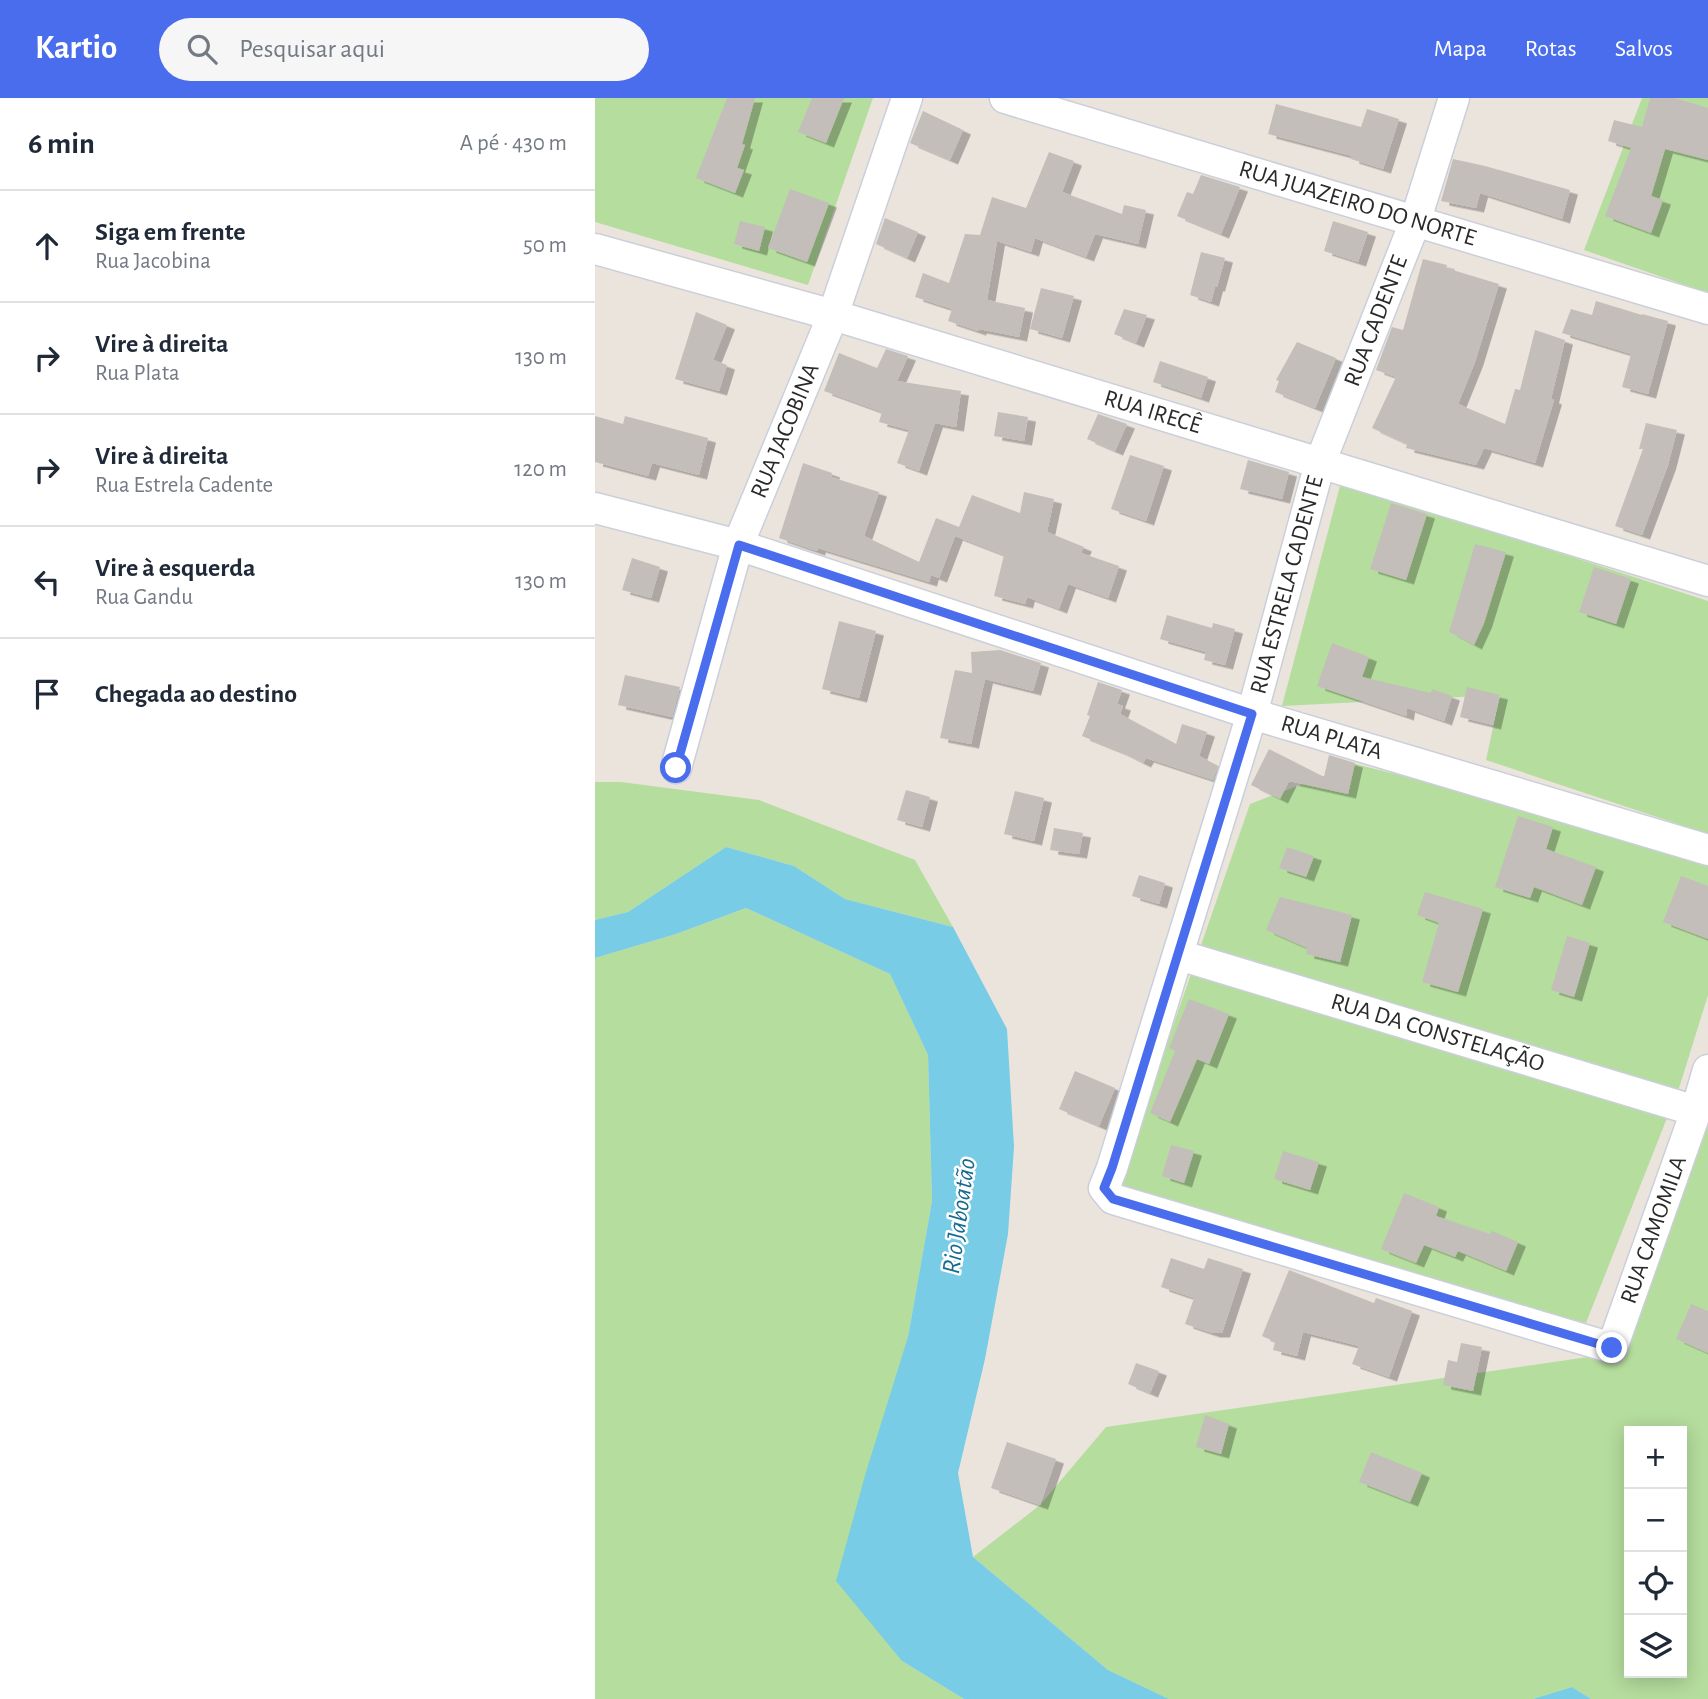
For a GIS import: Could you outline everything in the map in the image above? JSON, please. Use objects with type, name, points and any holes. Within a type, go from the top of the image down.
[{"type":"street","name":"RUA JACOBINA","points":[[676,768],[739,545],[833,315],[907,98]]},
{"type":"street","name":"RUA JUAZEIRO DO NORTE","points":[[1005,98],[1708,309]]},
{"type":"street","name":"RUA CADENTE","points":[[1320,463],[1415,222],[1454,98]]},
{"type":"street","name":"RUA IRECÊ","points":[[595,249],[833,315],[1708,581]]},
{"type":"street","name":"RUA ESTRELA CADENTE","points":[[1320,463],[1252,714],[1179,955],[1104,1188],[1113,1199],[1612,1348]]},
{"type":"street","name":"RUA PLATA","points":[[595,508],[739,545],[1252,714],[1708,850]]},
{"type":"street","name":"RUA DA CONSTELAÇÃO","points":[[1179,955],[1696,1111]]},
{"type":"street","name":"RUA CAMOMILA","points":[[1612,1348],[1708,1070]]},
{"type":"green space","points":[[595,98],[873,98],[808,285],[595,222]]},
{"type":"green space","points":[[1642,98],[1708,98],[1708,293],[1584,250]]},
{"type":"green space","points":[[1341,482],[1708,601],[1708,834],[1486,760],[1500,695],[1282,706]]},
{"type":"green space","points":[[1355,764],[1708,852],[1708,995],[1680,1085],[1586,1323],[1113,1199],[1250,804]]},
{"type":"green space","points":[[595,782],[621,782],[759,800],[915,860],[953,927],[845,899],[794,866],[726,847],[628,912],[595,920]]},
{"type":"green space","points":[[746,908],[890,974],[928,1055],[932,1201],[908,1337],[902,1661],[964,1699],[595,1699],[595,958],[676,934]]},
{"type":"green space","points":[[1708,1081],[1708,1699],[1591,1699],[1572,1687],[1533,1699],[1169,1699],[1108,1670],[973,1557],[1040,1505],[1106,1427],[1595,1356]]},
{"type":"water","name":"Rio Jaboatão","points":[[726,847],[794,866],[845,899],[953,927],[1007,1029],[1014,1147],[1008,1234],[985,1359],[958,1473],[973,1557],[1108,1670],[1169,1699],[964,1699],[902,1661],[836,1581],[908,1337],[932,1201],[928,1055],[890,974],[746,908],[676,934],[595,958],[595,920],[628,912]]},
{"type":"water","points":[[1572,1687],[1591,1699],[1533,1699]]},
{"type":"building","points":[[727,98],[755,98],[737,168],[744,170],[735,193],[696,178]]},
{"type":"building","points":[[812,98],[844,98],[826,143],[798,132]]},
{"type":"building","points":[[1650,98],[1675,98],[1708,108],[1708,160],[1665,149],[1651,196],[1663,200],[1651,233],[1605,216],[1631,148],[1608,141],[1614,120],[1642,127]]},
{"type":"building","points":[[1276,104],[1361,127],[1367,109],[1399,119],[1383,169],[1351,159],[1352,156],[1268,134]]},
{"type":"building","points":[[923,111],[963,130],[950,160],[910,143]]},
{"type":"building","points":[[1049,152],[1074,161],[1062,192],[1122,214],[1124,205],[1146,210],[1138,244],[1095,234],[1086,257],[1035,238],[1031,252],[997,241],[987,300],[1025,308],[1019,337],[979,329],[978,331],[948,321],[952,309],[915,297],[923,273],[949,283],[965,234],[980,235],[992,197],[1026,208]]},
{"type":"building","points":[[1453,159],[1570,190],[1562,219],[1480,193],[1476,208],[1441,201]]},
{"type":"building","points":[[1201,175],[1240,187],[1221,234],[1177,216],[1187,192],[1193,194]]},
{"type":"building","points":[[790,189],[829,203],[807,262],[768,248]]},
{"type":"building","points":[[885,218],[918,232],[907,258],[876,244]]},
{"type":"building","points":[[740,221],[765,227],[759,251],[734,244]]},
{"type":"building","points":[[1333,221],[1368,232],[1358,262],[1324,251]]},
{"type":"building","points":[[1201,252],[1225,258],[1211,302],[1190,295]]},
{"type":"building","points":[[1423,259],[1499,284],[1475,362],[1458,404],[1505,424],[1515,389],[1520,390],[1535,330],[1565,340],[1551,399],[1554,400],[1535,463],[1484,448],[1476,465],[1406,448],[1407,444],[1372,428],[1396,377],[1376,370],[1392,327],[1403,330]]},
{"type":"building","points":[[1041,288],[1074,296],[1062,338],[1030,329]]},
{"type":"building","points":[[1596,301],[1668,321],[1648,394],[1622,387],[1631,354],[1562,333],[1571,309],[1592,315]]},
{"type":"building","points":[[1124,309],[1147,315],[1136,343],[1114,334]]},
{"type":"building","points":[[696,312],[727,325],[713,360],[727,365],[719,391],[675,379]]},
{"type":"building","points":[[1297,342],[1336,358],[1315,408],[1275,392],[1279,381],[1276,380]]},
{"type":"building","points":[[886,349],[908,356],[897,381],[961,391],[956,427],[935,423],[919,471],[897,463],[909,430],[879,422],[882,412],[824,391],[839,353],[877,368]]},
{"type":"building","points":[[1160,361],[1208,377],[1201,398],[1153,382]]},
{"type":"building","points":[[998,412],[1028,417],[1024,441],[994,436]]},
{"type":"building","points":[[1098,414],[1127,424],[1115,451],[1087,439]]},
{"type":"building","points":[[595,416],[623,424],[625,416],[708,438],[699,475],[652,463],[648,476],[595,462]]},
{"type":"building","points":[[1646,423],[1677,430],[1668,465],[1642,535],[1615,526],[1643,449],[1639,449]]},
{"type":"building","points":[[1130,455],[1164,466],[1146,521],[1111,509]]},
{"type":"building","points":[[1248,460],[1289,472],[1282,499],[1240,489]]},
{"type":"building","points":[[803,463],[832,473],[831,477],[879,492],[864,536],[919,562],[936,518],[959,527],[972,495],[1020,513],[1024,492],[1054,499],[1047,532],[1084,547],[1081,553],[1119,566],[1108,598],[1068,584],[1059,609],[1027,597],[1025,604],[994,596],[1004,555],[955,536],[939,578],[931,575],[929,582],[779,538]]},
{"type":"building","points":[[1391,503],[1427,514],[1406,580],[1370,569]]},
{"type":"building","points":[[1475,544],[1506,552],[1484,623],[1474,645],[1449,632]]},
{"type":"building","points":[[632,558],[660,567],[651,598],[622,590]]},
{"type":"building","points":[[1594,567],[1631,579],[1616,624],[1579,612]]},
{"type":"building","points":[[1167,615],[1212,628],[1213,623],[1235,629],[1225,665],[1204,660],[1206,652],[1160,639]]},
{"type":"building","points":[[839,621],[876,631],[859,698],[822,689]]},
{"type":"building","points":[[1332,643],[1369,657],[1362,677],[1431,693],[1432,689],[1452,696],[1444,721],[1407,708],[1406,716],[1317,686]]},
{"type":"building","points":[[1000,650],[1041,663],[1033,691],[985,679],[971,744],[940,738],[955,670],[972,673],[971,652]]},
{"type":"building","points":[[625,675],[680,687],[672,717],[618,705]]},
{"type":"building","points":[[1098,682],[1122,690],[1117,704],[1123,706],[1120,714],[1176,744],[1182,724],[1207,732],[1199,756],[1218,766],[1213,780],[1146,758],[1143,763],[1082,736]]},
{"type":"building","points":[[1467,687],[1500,695],[1493,725],[1460,717]]},
{"type":"building","points":[[1269,749],[1324,777],[1329,755],[1355,763],[1348,794],[1289,781],[1280,799],[1251,785]]},
{"type":"building","points":[[906,790],[930,797],[922,827],[897,820]]},
{"type":"building","points":[[1015,791],[1044,798],[1034,841],[1004,834]]},
{"type":"building","points":[[1518,816],[1553,827],[1546,849],[1596,867],[1582,905],[1534,887],[1530,898],[1495,887]]},
{"type":"building","points":[[1054,828],[1083,833],[1079,854],[1050,850]]},
{"type":"building","points":[[1287,847],[1314,856],[1306,877],[1279,868]]},
{"type":"building","points":[[1139,875],[1165,883],[1159,904],[1132,896]]},
{"type":"building","points":[[1681,876],[1708,886],[1708,939],[1663,922]]},
{"type":"building","points":[[1425,892],[1483,909],[1458,992],[1422,982],[1439,923],[1417,915]]},
{"type":"building","points":[[1280,897],[1352,915],[1340,962],[1306,954],[1307,948],[1266,930]]},
{"type":"building","points":[[1567,936],[1590,943],[1574,997],[1551,990]]},
{"type":"building","points":[[1189,999],[1229,1014],[1209,1064],[1197,1059],[1170,1122],[1150,1113],[1175,1051],[1169,1048]]},
{"type":"building","points":[[1075,1071],[1115,1088],[1099,1126],[1059,1109]]},
{"type":"building","points":[[1171,1145],[1194,1151],[1184,1183],[1162,1176]]},
{"type":"building","points":[[1283,1151],[1319,1162],[1310,1190],[1274,1179]]},
{"type":"building","points":[[1404,1193],[1439,1207],[1436,1216],[1490,1234],[1492,1231],[1518,1242],[1506,1271],[1458,1251],[1455,1257],[1424,1245],[1416,1263],[1381,1249]]},
{"type":"building","points":[[1171,1258],[1204,1269],[1208,1258],[1243,1269],[1222,1333],[1212,1333],[1185,1324],[1194,1298],[1161,1287]]},
{"type":"building","points":[[1289,1270],[1374,1303],[1376,1298],[1412,1311],[1389,1377],[1352,1364],[1359,1346],[1303,1332],[1297,1356],[1273,1350],[1275,1342],[1262,1336]]},
{"type":"building","points":[[1691,1304],[1708,1311],[1708,1353],[1676,1339]]},
{"type":"building","points":[[1461,1343],[1482,1347],[1473,1391],[1443,1385],[1448,1360],[1457,1362]]},
{"type":"building","points":[[1136,1363],[1159,1371],[1150,1393],[1128,1384]]},
{"type":"building","points":[[1205,1415],[1229,1424],[1221,1454],[1196,1447]]},
{"type":"building","points":[[1007,1442],[1056,1459],[1040,1505],[991,1488]]},
{"type":"building","points":[[1371,1452],[1422,1473],[1410,1502],[1359,1482]]},
{"type":"route","points":[[676,768],[739,545],[1252,714],[1179,955],[1104,1188],[1113,1199],[1612,1348]]}]
